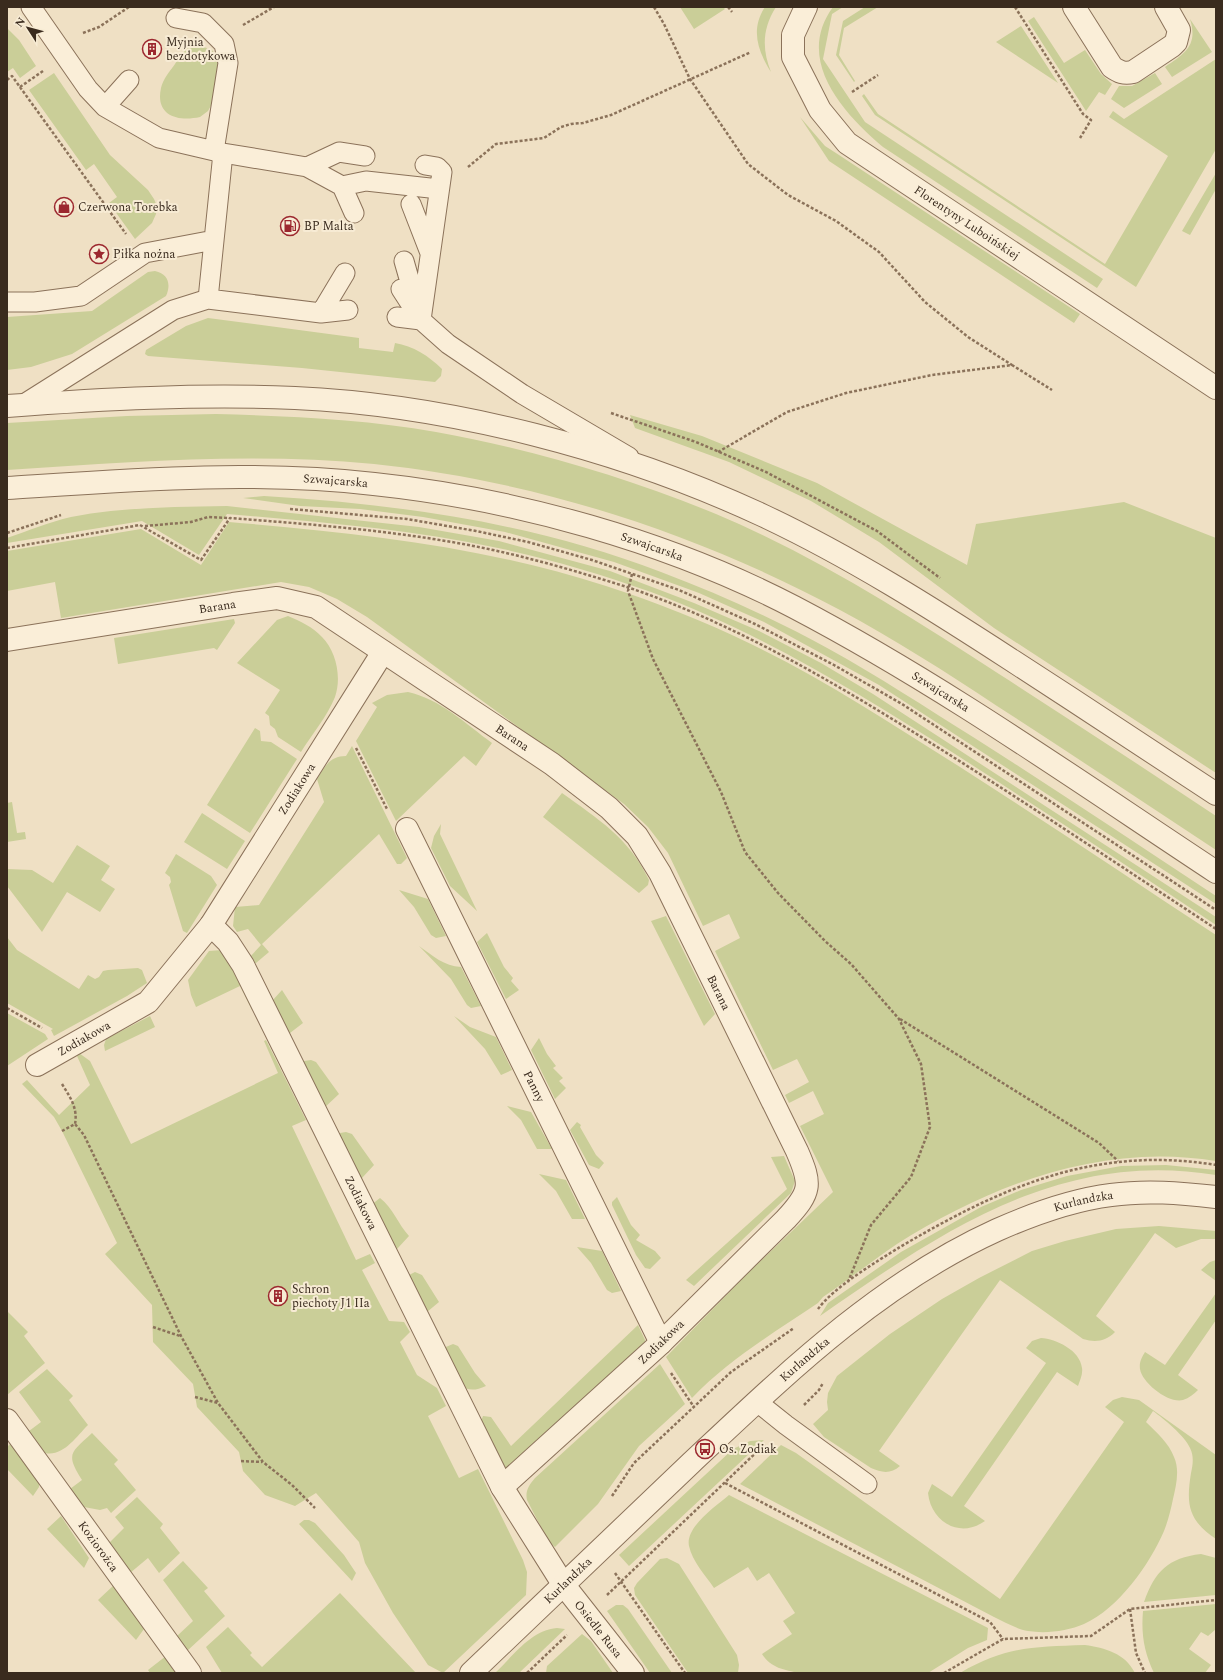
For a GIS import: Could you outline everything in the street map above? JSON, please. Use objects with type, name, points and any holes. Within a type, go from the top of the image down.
[{"type":"street","name":"Florentyny Luboińskiej","points":[[806,7],[793,35],[793,57],[820,110],[847,143],[1216,388]]},
{"type":"street","points":[[1074,7],[1112,67],[1121,72],[1127,73],[1133,72],[1176,42],[1179,30],[1166,7]]},
{"type":"street","points":[[16,405],[162,397],[227,396],[299,398],[376,406],[457,418],[504,428],[600,454],[696,487],[764,516],[877,576],[949,619],[1216,794]]},
{"type":"street","name":"Szwajcarska","points":[[7,488],[122,480],[259,477],[365,483],[432,491],[508,506],[564,519],[620,536],[713,570],[792,606],[857,642],[993,725],[1216,872]]},
{"type":"street","name":"Barana","points":[[7,640],[277,598],[316,607],[552,764],[610,808],[637,836],[660,873],[797,1151],[805,1170],[807,1186]]},
{"type":"street","name":"Zodiakowa","points":[[43,1062],[148,1002],[211,925],[383,652]]},
{"type":"street","name":"Panny","points":[[407,829],[658,1346]]},
{"type":"street","name":"Zodiakowa","points":[[211,925],[228,942],[243,965],[502,1487],[563,1584]]},
{"type":"street","name":"Zodiakowa","points":[[502,1487],[658,1346],[790,1215],[802,1201],[807,1186]]},
{"type":"street","name":"Kurlandzka","points":[[471,1673],[756,1401],[822,1342],[862,1310],[905,1281],[977,1240],[1026,1217],[1080,1200],[1142,1192],[1174,1192],[1216,1197]]},
{"type":"street","name":"Koziorożca","points":[[7,1420],[190,1673]]},
{"type":"street","name":"Osiedle Rusa","points":[[563,1584],[633,1673]]},
{"type":"lane","points":[[31,7],[83,83],[105,107],[159,138],[218,152],[307,168],[342,186],[359,206]]},
{"type":"lane","points":[[176,18],[202,24],[224,44],[228,63],[218,152],[214,240],[208,299]]},
{"type":"lane","points":[[105,107],[129,80]]},
{"type":"lane","points":[[307,168],[339,152],[365,156]]},
{"type":"lane","points":[[421,320],[442,172],[436,167],[425,165]]},
{"type":"lane","points":[[342,186],[366,181],[439,189]]},
{"type":"lane","points":[[411,204],[431,254]]},
{"type":"lane","points":[[408,232],[431,254]]},
{"type":"lane","points":[[7,302],[35,302],[81,296],[145,253],[214,240]]},
{"type":"lane","points":[[404,261],[421,320]]},
{"type":"lane","points":[[321,313],[349,277]]},
{"type":"lane","points":[[401,289],[421,320],[448,344],[522,394],[652,471]]},
{"type":"lane","points":[[16,405],[173,310],[208,299],[321,313],[348,310]]},
{"type":"lane","points":[[397,317],[421,320]]},
{"type":"lane","points":[[756,1401],[867,1484]]},
{"type":"path","points":[[78,35],[99,27],[129,7]]},
{"type":"path","points":[[242,26],[274,7]]},
{"type":"path","points":[[654,7],[664,24],[690,79],[748,164],[788,195],[836,221],[879,252],[925,302],[968,337],[1052,390]]},
{"type":"path","points":[[728,7],[732,12]]},
{"type":"path","points":[[1015,7],[1083,114],[1092,120],[1080,138]]},
{"type":"path","points":[[439,189],[496,144],[544,138],[561,127],[611,115],[751,52]]},
{"type":"path","points":[[20,87],[44,70],[41,65]]},
{"type":"path","points":[[852,92],[878,75]]},
{"type":"path","points":[[7,80],[12,76],[142,255]]},
{"type":"path","points":[[718,452],[787,412],[846,393],[932,375],[1012,365]]},
{"type":"path","points":[[289,508],[407,519],[476,531],[528,542],[592,560],[679,590],[755,624],[834,665],[902,704],[1216,910]]},
{"type":"path","points":[[7,533],[68,513]]},
{"type":"path","points":[[7,548],[140,525],[144,526],[191,522],[208,518],[230,518],[353,528],[465,544],[555,565],[628,588],[690,611],[754,641],[868,703],[992,781],[1216,929]]},
{"type":"path","points":[[144,526],[201,560],[230,518]]},
{"type":"path","points":[[632,574],[628,591],[653,659],[721,792],[745,852],[778,893],[825,941],[851,964],[899,1019],[921,1064],[930,1127],[911,1177],[871,1225],[848,1282]]},
{"type":"path","points":[[341,717],[393,822],[407,829]]},
{"type":"path","points":[[7,1008],[48,1032]]},
{"type":"path","points":[[899,1019],[1099,1143],[1118,1161]]},
{"type":"path","points":[[43,1062],[74,1103],[77,1113],[75,1124],[92,1148],[181,1336],[218,1403],[263,1462],[292,1485],[316,1508]]},
{"type":"path","points":[[62,1131],[75,1124]]},
{"type":"path","points":[[610,1500],[634,1463],[731,1372],[776,1339],[799,1325]]},
{"type":"path","points":[[153,1327],[181,1336]]},
{"type":"path","points":[[658,1346],[694,1407]]},
{"type":"path","points":[[603,1599],[786,1424],[815,1395],[824,1381]]},
{"type":"path","points":[[195,1397],[218,1403]]},
{"type":"path","points":[[241,1460],[263,1462]]},
{"type":"path","points":[[725,1483],[990,1622],[1003,1639]]},
{"type":"path","points":[[621,1582],[685,1673]]},
{"type":"path","points":[[944,1673],[1003,1639],[1091,1636],[1130,1609],[1216,1600]]},
{"type":"path","points":[[1130,1609],[1136,1654],[1145,1673]]},
{"type":"path","points":[[527,1673],[571,1630]]},
{"type":"green space","points":[[680,7],[723,7],[725,9],[694,29]]},
{"type":"green space","points":[[765,7],[776,7],[768,23],[765,39],[766,55],[771,72],[759,48],[757,32],[760,16]]},
{"type":"green space","points":[[833,7],[843,7],[832,14],[823,59],[865,122],[1103,279],[1097,288],[883,147],[853,119],[829,84],[821,66],[819,47],[822,27]]},
{"type":"green space","points":[[865,7],[878,7],[844,28],[839,55],[855,81],[854,82],[836,55],[843,21]]},
{"type":"green space","points":[[1034,17],[1064,63],[1085,50],[1101,74],[1112,84],[1105,95],[1099,92],[1086,111],[1028,21]]},
{"type":"green space","points":[[1190,19],[1212,52],[1172,77],[1165,67],[1184,53],[1188,48],[1192,36]]},
{"type":"green space","points":[[1021,26],[1058,83],[996,42]]},
{"type":"green space","points":[[7,28],[19,40],[36,66],[20,78],[13,68],[7,72]]},
{"type":"green space","points":[[194,45],[207,48],[204,54],[208,56],[211,49],[217,56],[219,63],[213,102],[208,111],[200,117],[176,117],[165,110],[161,105],[161,88],[165,78],[181,55],[185,50]]},
{"type":"green space","points":[[1216,59],[1216,149],[1136,287],[875,115],[862,96],[864,94],[878,114],[1105,264],[1168,156],[1109,117],[1113,111],[1124,119]]},
{"type":"green space","points":[[54,73],[110,155],[148,190],[154,199],[157,206],[156,214],[152,223],[135,239],[109,203],[117,197],[94,164],[86,170],[29,90]]},
{"type":"green space","points":[[1155,73],[1162,84],[1124,108],[1111,99],[1119,86],[1132,86]]},
{"type":"green space","points":[[800,117],[825,146],[1080,314],[1074,323],[829,161]]},
{"type":"green space","points":[[1216,173],[1216,189],[1190,235],[1182,231]]},
{"type":"green space","points":[[148,272],[160,272],[168,280],[168,292],[166,296],[72,354],[31,367],[7,370],[7,317],[92,311]]},
{"type":"green space","points":[[208,318],[359,338],[359,348],[393,352],[395,343],[402,344],[420,352],[432,360],[442,369],[441,376],[435,382],[302,368],[148,356],[145,354],[146,350],[186,326]]},
{"type":"green space","points":[[216,414],[354,421],[436,432],[472,439],[543,456],[613,476],[716,514],[790,548],[896,609],[1054,709],[1216,816],[1216,850],[959,681],[860,621],[785,582],[729,557],[672,534],[614,514],[555,497],[495,483],[435,472],[328,460],[236,459],[145,461],[7,470],[7,423],[127,416]]},
{"type":"green space","points":[[630,415],[702,436],[817,483],[967,565],[976,524],[1124,502],[1216,538],[1216,773],[994,628],[879,542],[811,501],[729,462],[635,428]]},
{"type":"green space","points":[[264,496],[365,504],[466,519],[515,529],[613,555],[661,572],[725,598],[809,638],[901,692],[1034,776],[1216,896],[1216,904],[879,685],[764,622],[699,593],[614,562],[505,532],[423,517],[360,509],[300,506],[243,498]]},
{"type":"green space","points":[[227,506],[419,527],[499,541],[610,571],[694,603],[759,631],[821,663],[873,694],[1216,917],[1216,925],[955,754],[844,686],[769,644],[730,625],[651,592],[613,579],[556,562],[465,541],[363,527],[227,514],[199,555],[142,521],[7,543],[7,538],[71,517],[110,511],[149,508]]},
{"type":"green space","points":[[229,522],[325,531],[419,543],[466,551],[560,572],[625,592],[699,620],[780,659],[858,703],[992,788],[1216,935],[1216,1161],[1174,1157],[1132,1158],[1090,1163],[1050,1173],[1010,1186],[971,1203],[933,1222],[888,1250],[823,1297],[818,1303],[736,1359],[692,1398],[666,1357],[746,1275],[833,1192],[800,1126],[824,1114],[813,1091],[789,1103],[785,1095],[809,1082],[797,1059],[773,1070],[715,951],[740,938],[729,914],[703,926],[668,853],[648,827],[624,804],[367,617],[337,599],[309,587],[281,582],[61,618],[55,582],[7,591],[7,551],[141,529],[201,565]]},
{"type":"green space","points":[[288,616],[302,622],[322,637],[331,649],[338,673],[337,689],[332,704],[301,752],[278,737],[275,729],[270,725],[269,716],[265,713],[280,690],[237,663],[277,620]]},
{"type":"green space","points":[[234,619],[235,623],[217,650],[214,648],[118,664],[114,638]]},
{"type":"green space","points":[[408,692],[420,695],[442,706],[492,743],[476,766],[464,756],[396,821],[356,741],[377,707],[372,703],[387,695]]},
{"type":"green space","points":[[255,728],[260,731],[261,741],[271,742],[297,759],[250,833],[207,805]]},
{"type":"green space","points":[[352,746],[407,858],[401,864],[397,864],[379,834],[262,944],[269,952],[256,963],[250,963],[248,959],[261,945],[248,929],[237,932],[233,926],[235,907],[259,905],[324,802],[317,779],[328,763],[340,756],[346,756]]},
{"type":"green space","points":[[562,793],[612,830],[632,852],[649,880],[648,885],[639,893],[543,817]]},
{"type":"green space","points":[[12,802],[17,833],[25,832],[26,839],[7,842],[7,803]]},
{"type":"green space","points":[[202,813],[245,841],[227,869],[184,842]]},
{"type":"green space","points":[[441,824],[440,834],[477,911],[450,886],[431,848],[434,836]]},
{"type":"green space","points":[[77,845],[110,866],[101,880],[115,889],[100,912],[67,892],[42,932],[7,886],[7,869],[32,870],[53,883]]},
{"type":"green space","points":[[176,854],[211,876],[217,885],[187,933],[183,931],[169,885],[171,882],[170,877],[165,873]]},
{"type":"green space","points":[[399,890],[428,899],[446,936],[436,938],[431,935],[414,907]]},
{"type":"green space","points":[[666,916],[715,1014],[704,1026],[651,921]]},
{"type":"green space","points":[[487,933],[504,967],[513,978],[511,981],[519,990],[506,999],[477,942]]},
{"type":"green space","points":[[7,937],[17,950],[79,989],[88,975],[95,979],[99,977],[103,971],[108,970],[138,968],[142,970],[147,983],[127,996],[54,1036],[51,1030],[53,1029],[7,1003]]},
{"type":"green space","points":[[419,946],[444,963],[461,967],[481,1006],[471,1008],[467,1005],[451,979]]},
{"type":"green space","points":[[222,950],[256,1005],[252,1010],[240,986],[196,1007],[191,995],[188,980],[209,951]]},
{"type":"green space","points":[[282,990],[303,1023],[290,1033],[284,1032],[272,1001]]},
{"type":"green space","points":[[7,1013],[45,1034],[48,1039],[7,1066]]},
{"type":"green space","points":[[150,1016],[155,1027],[105,1051],[104,1045],[106,1039]]},
{"type":"green space","points":[[454,1016],[470,1027],[496,1037],[512,1070],[501,1075],[485,1049]]},
{"type":"green space","points":[[539,1038],[547,1054],[556,1066],[553,1068],[563,1078],[559,1081],[566,1088],[555,1099],[531,1050]]},
{"type":"green space","points":[[266,1040],[306,1120],[292,1126],[356,1260],[370,1254],[375,1263],[362,1270],[389,1321],[404,1322],[410,1332],[400,1342],[417,1375],[437,1388],[446,1406],[428,1416],[459,1478],[478,1469],[523,1560],[527,1572],[526,1595],[443,1673],[428,1665],[393,1613],[365,1563],[359,1542],[316,1493],[295,1506],[265,1495],[243,1471],[239,1452],[197,1407],[193,1384],[153,1342],[152,1305],[105,1254],[117,1243],[62,1131],[54,1117],[22,1084],[27,1080],[59,1115],[90,1085],[77,1056],[79,1053],[90,1061],[131,1144],[278,1073],[264,1041]]},
{"type":"green space","points":[[311,1060],[316,1062],[339,1094],[323,1109],[299,1064],[304,1061]]},
{"type":"green space","points":[[507,1106],[531,1112],[552,1149],[537,1149],[521,1120]]},
{"type":"green space","points":[[577,1122],[581,1125],[580,1127],[596,1155],[604,1163],[599,1169],[589,1165],[570,1130]]},
{"type":"green space","points":[[346,1132],[352,1134],[374,1165],[362,1178],[354,1176],[335,1137],[340,1133]]},
{"type":"green space","points":[[784,1156],[795,1181],[791,1193],[694,1286],[686,1280],[787,1189],[771,1157]]},
{"type":"green space","points":[[1166,1165],[1216,1170],[1216,1175],[1159,1170],[1105,1174],[1054,1186],[1005,1204],[957,1228],[911,1255],[820,1316],[828,1303],[901,1252],[981,1207],[1021,1190],[1067,1176],[1121,1166]]},
{"type":"green space","points":[[539,1174],[566,1180],[585,1219],[572,1219],[556,1191]]},
{"type":"green space","points":[[617,1197],[631,1225],[640,1235],[636,1240],[655,1251],[661,1258],[650,1269],[645,1268],[636,1255],[612,1205],[612,1202]]},
{"type":"green space","points":[[380,1198],[385,1202],[409,1236],[397,1249],[390,1248],[371,1205]]},
{"type":"green space","points":[[1159,1226],[1216,1231],[1216,1239],[1201,1239],[1176,1248],[1155,1233],[1096,1316],[1115,1332],[1104,1339],[1092,1341],[1083,1339],[1000,1280],[879,1451],[900,1466],[897,1469],[886,1472],[871,1468],[824,1437],[813,1424],[828,1410],[828,1393],[837,1376],[890,1334],[942,1299],[1032,1251],[1065,1241],[1116,1229]]},
{"type":"green space","points":[[577,1247],[602,1251],[621,1291],[612,1293],[607,1290],[591,1263]]},
{"type":"green space","points":[[1216,1260],[1216,1281],[1201,1270],[1210,1262]]},
{"type":"green space","points":[[415,1272],[422,1275],[439,1302],[427,1312],[405,1277]]},
{"type":"green space","points":[[1216,1293],[1216,1320],[1178,1375],[1198,1390],[1183,1400],[1171,1399],[1164,1396],[1151,1386],[1142,1375],[1140,1362],[1145,1352],[1165,1365]]},
{"type":"green space","points":[[7,1311],[28,1332],[24,1336],[45,1363],[7,1395]]},
{"type":"green space","points":[[638,1325],[645,1340],[645,1346],[511,1468],[504,1468],[479,1426],[483,1416],[491,1417],[511,1446]]},
{"type":"green space","points":[[1041,1338],[1060,1343],[1077,1356],[1082,1370],[1078,1386],[1057,1372],[964,1506],[985,1521],[975,1526],[966,1528],[957,1528],[948,1525],[935,1512],[930,1503],[928,1493],[932,1484],[952,1497],[1046,1363],[1026,1348],[1032,1341]]},
{"type":"green space","points":[[453,1344],[458,1346],[475,1373],[486,1386],[476,1389],[468,1389],[456,1381],[441,1349]]},
{"type":"green space","points":[[660,1364],[685,1404],[639,1446],[598,1504],[555,1547],[548,1541],[527,1500],[527,1491],[529,1486],[535,1478]]},
{"type":"green space","points":[[47,1369],[73,1396],[69,1400],[88,1425],[69,1445],[58,1452],[52,1453],[45,1453],[29,1431],[41,1422],[19,1392]]},
{"type":"green space","points":[[1122,1397],[1139,1400],[1216,1455],[1216,1539],[1200,1525],[1194,1518],[1191,1511],[1189,1503],[1189,1484],[1193,1460],[1190,1448],[1179,1433],[1153,1411],[1146,1422],[1169,1447],[1177,1467],[1175,1489],[1164,1531],[1142,1571],[1121,1597],[1097,1617],[1084,1624],[1064,1630],[1035,1632],[1011,1625],[740,1484],[781,1445],[796,1453],[1000,1599],[1124,1422],[1105,1407],[1113,1400]]},
{"type":"green space","points":[[92,1433],[118,1460],[114,1464],[136,1490],[111,1513],[107,1508],[100,1510],[84,1507],[70,1489],[82,1480],[73,1464],[73,1454],[79,1445]]},
{"type":"green space","points":[[764,1440],[629,1566],[619,1555],[733,1449],[750,1441]]},
{"type":"green space","points":[[12,1442],[39,1482],[39,1487],[33,1496],[7,1469],[7,1447]]},
{"type":"green space","points":[[729,1495],[988,1628],[987,1640],[968,1648],[928,1673],[800,1673],[778,1668],[769,1662],[762,1654],[792,1634],[783,1621],[795,1613],[769,1573],[757,1581],[748,1567],[714,1588],[696,1563],[689,1546],[689,1539],[696,1524]]},
{"type":"green space","points":[[137,1497],[163,1524],[160,1528],[180,1553],[159,1573],[148,1558],[130,1573],[109,1543],[124,1528],[115,1517]]},
{"type":"green space","points":[[61,1516],[89,1558],[84,1568],[47,1529]]},
{"type":"green space","points":[[304,1520],[309,1520],[315,1523],[344,1555],[356,1573],[352,1581],[299,1524]]},
{"type":"green space","points":[[1201,1554],[1216,1558],[1216,1595],[1144,1602],[1153,1582],[1164,1568],[1180,1559]]},
{"type":"green space","points":[[667,1558],[679,1564],[737,1655],[739,1665],[738,1673],[688,1673],[635,1595],[634,1588],[637,1583],[660,1559]]},
{"type":"green space","points":[[183,1561],[208,1588],[204,1591],[225,1616],[187,1651],[176,1637],[193,1621],[163,1580]]},
{"type":"green space","points":[[114,1585],[144,1629],[136,1640],[98,1600]]},
{"type":"green space","points":[[340,1593],[416,1673],[222,1673],[206,1647],[228,1627],[252,1653],[250,1655],[262,1667]]},
{"type":"green space","points":[[1216,1604],[1216,1629],[1208,1636],[1201,1632],[1189,1649],[1211,1665],[1205,1673],[1154,1673],[1144,1643],[1142,1627],[1143,1611]]},
{"type":"green space","points":[[616,1605],[623,1605],[628,1609],[672,1673],[650,1673],[607,1611]]},
{"type":"green space","points":[[557,1628],[565,1629],[519,1673],[495,1673],[523,1645],[539,1633]]},
{"type":"green space","points":[[582,1634],[591,1641],[613,1673],[546,1673],[547,1666]]},
{"type":"green space","points":[[1085,1645],[1107,1650],[1120,1656],[1131,1666],[1135,1673],[960,1673],[976,1664],[1006,1653],[1050,1646]]},
{"type":"green space","points":[[166,1656],[177,1673],[150,1673],[148,1670]]},
{"type":"place","name":"Myjnia bezdotykowa","points":[[152,49]]},
{"type":"place","name":"Czerwona Torebka","points":[[64,207]]},
{"type":"place","name":"BP Malta","points":[[290,226]]},
{"type":"place","name":"Piłka nożna","points":[[99,254]]},
{"type":"place","name":"Schron piechoty J1 IIa","points":[[278,1296]]},
{"type":"place","name":"Os. Zodiak","points":[[705,1449]]}]
